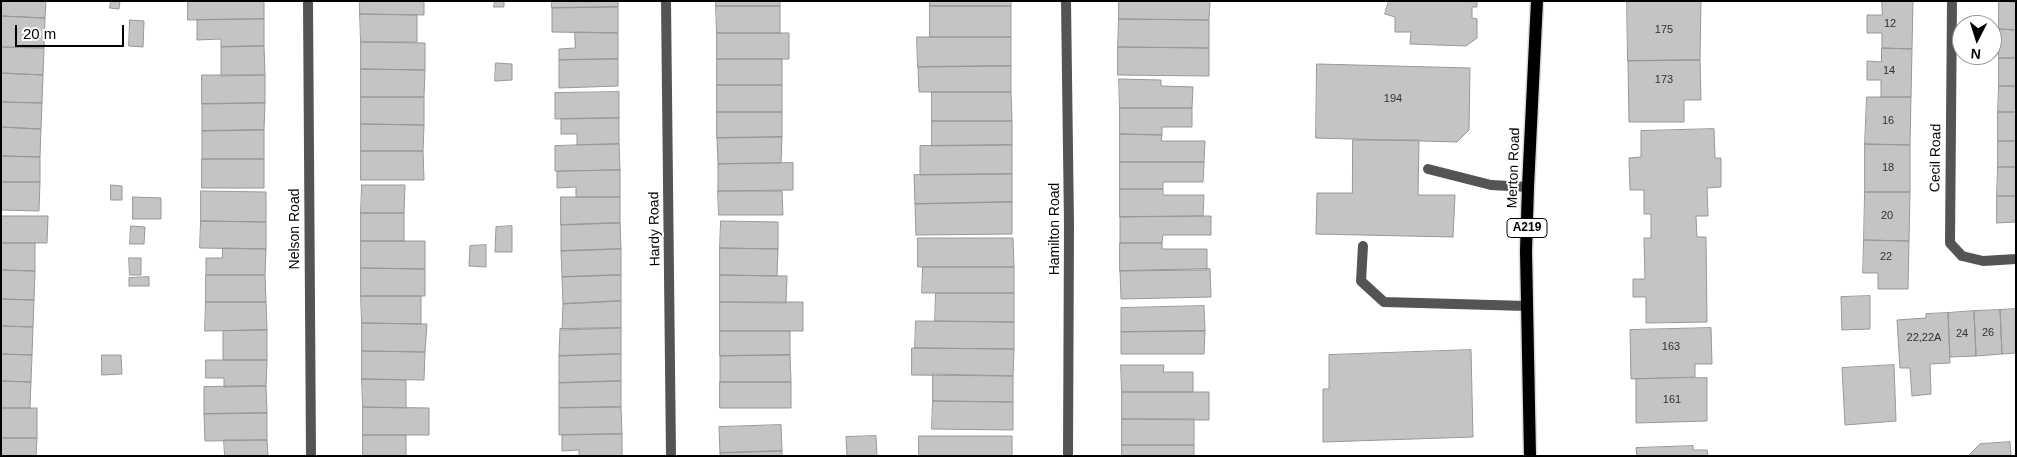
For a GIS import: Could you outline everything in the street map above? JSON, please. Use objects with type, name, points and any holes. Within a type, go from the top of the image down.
[{"type":"main road","name":"Merton Road","points":[[1530,456],[1527,306],[1528,187],[1538,1]]},
{"type":"street","name":"Nelson Road","points":[[308,1],[311,456]]},
{"type":"street","name":"Hardy Road","points":[[666,1],[671,456]]},
{"type":"street","name":"Hamilton Road","points":[[1066,1],[1069,226],[1068,456]]},
{"type":"street","name":"Cecil Road","points":[[1952,1],[1950,243],[1962,256],[1983,261],[2016,259]]},
{"type":"street","points":[[1428,169],[1491,186],[1528,187]]},
{"type":"street","points":[[1363,246],[1361,281],[1384,302],[1527,306]]},
{"type":"building","points":[[1,1],[46,1],[45,18],[1,16]]},
{"type":"building","points":[[111,1],[120,1],[119,9],[110,8]]},
{"type":"building","points":[[188,1],[264,1],[264,19],[188,20]]},
{"type":"building","points":[[360,1],[424,1],[424,15],[360,14]]},
{"type":"building","points":[[495,1],[504,1],[504,7],[494,7]]},
{"type":"building","points":[[552,1],[618,1],[618,7],[552,8]]},
{"type":"building","points":[[716,1],[780,1],[780,6],[716,6]]},
{"type":"building","points":[[930,1],[1011,1],[1011,6],[930,6]]},
{"type":"building","points":[[1119,1],[1210,1],[1209,20],[1119,19]]},
{"type":"building","points":[[1389,1],[1477,1],[1477,7],[1472,7],[1472,18],[1477,19],[1477,38],[1466,46],[1410,44],[1411,32],[1395,32],[1395,17],[1385,14]]},
{"type":"building","points":[[1627,1],[1701,1],[1700,60],[1628,61]]},
{"type":"building","points":[[1882,1],[1913,1],[1912,49],[1882,48],[1882,33],[1867,33],[1867,15],[1882,15]]},
{"type":"building","points":[[1999,1],[2016,2],[2016,30],[2002,29],[2002,15],[1999,15]]},
{"type":"building","points":[[716,6],[780,6],[780,33],[717,33]]},
{"type":"building","points":[[930,6],[1011,6],[1011,37],[930,37]]},
{"type":"building","points":[[618,7],[618,33],[552,32],[552,8]]},
{"type":"building","points":[[360,14],[417,15],[417,42],[361,42]]},
{"type":"building","points":[[1,16],[45,18],[44,48],[1,47]]},
{"type":"building","points":[[264,19],[264,46],[221,47],[221,39],[197,40],[197,20]]},
{"type":"building","points":[[1119,19],[1209,20],[1209,48],[1118,47]]},
{"type":"building","points":[[130,20],[144,21],[143,47],[129,46]]},
{"type":"building","points":[[2002,29],[2016,30],[2016,58],[2002,58]]},
{"type":"building","points":[[575,32],[618,33],[618,59],[559,60],[559,49],[575,48]]},
{"type":"building","points":[[717,33],[789,33],[789,59],[717,59]]},
{"type":"building","points":[[917,37],[1011,37],[1011,66],[918,67]]},
{"type":"building","points":[[361,42],[425,43],[425,70],[361,69]]},
{"type":"building","points":[[264,46],[265,75],[221,76],[221,47]]},
{"type":"building","points":[[1,47],[44,48],[43,75],[1,73]]},
{"type":"building","points":[[1118,47],[1209,48],[1209,76],[1118,75]]},
{"type":"building","points":[[1882,48],[1912,49],[1911,97],[1881,97],[1881,80],[1867,80],[1867,61],[1881,62]]},
{"type":"building","points":[[2002,58],[2016,58],[2016,86],[1999,86],[1999,65],[2002,65]]},
{"type":"building","points":[[618,59],[618,86],[559,88],[559,60]]},
{"type":"building","points":[[717,59],[782,59],[782,85],[717,85]]},
{"type":"building","points":[[1700,60],[1701,100],[1684,100],[1684,122],[1629,122],[1628,61]]},
{"type":"building","points":[[496,63],[512,64],[512,80],[495,81]]},
{"type":"building","points":[[1317,64],[1470,68],[1469,130],[1457,142],[1316,138]]},
{"type":"building","points":[[1011,66],[1011,92],[919,92],[918,67]]},
{"type":"building","points":[[361,69],[425,70],[424,97],[361,97]]},
{"type":"building","points":[[1,73],[43,75],[42,103],[1,102]]},
{"type":"building","points":[[202,75],[265,75],[265,103],[202,104]]},
{"type":"building","points":[[1119,79],[1161,80],[1161,86],[1193,87],[1192,108],[1120,108]]},
{"type":"building","points":[[717,85],[782,85],[782,112],[717,112]]},
{"type":"building","points":[[1999,86],[2016,86],[2016,112],[1998,112]]},
{"type":"building","points":[[619,92],[619,118],[555,119],[555,93]]},
{"type":"building","points":[[932,92],[1011,92],[1012,121],[932,121]]},
{"type":"building","points":[[361,97],[424,97],[424,125],[361,124]]},
{"type":"building","points":[[1867,97],[1911,97],[1910,145],[1865,144]]},
{"type":"building","points":[[1,102],[42,103],[41,129],[1,127]]},
{"type":"building","points":[[265,103],[264,130],[202,131],[202,104]]},
{"type":"building","points":[[1120,108],[1192,108],[1192,127],[1162,127],[1162,135],[1120,134]]},
{"type":"building","points":[[717,112],[782,112],[782,137],[717,138]]},
{"type":"building","points":[[1998,112],[2016,112],[2016,141],[1998,141]]},
{"type":"building","points":[[619,118],[619,144],[577,145],[577,134],[561,134],[561,119]]},
{"type":"building","points":[[932,121],[1012,121],[1012,145],[932,146]]},
{"type":"building","points":[[361,124],[424,125],[423,151],[361,151]]},
{"type":"building","points":[[1,127],[41,129],[40,157],[1,156]]},
{"type":"building","points":[[1714,129],[1715,158],[1721,158],[1721,187],[1707,188],[1708,216],[1696,216],[1697,237],[1706,237],[1707,322],[1646,323],[1646,297],[1633,297],[1633,279],[1645,279],[1644,238],[1651,238],[1651,214],[1644,214],[1644,190],[1630,190],[1629,158],[1641,157],[1641,131]]},
{"type":"building","points":[[264,130],[264,159],[202,159],[202,131]]},
{"type":"building","points":[[1120,134],[1162,135],[1161,141],[1205,141],[1204,162],[1120,162]]},
{"type":"building","points":[[782,137],[781,163],[718,164],[717,138]]},
{"type":"building","points":[[1353,140],[1419,140],[1418,195],[1455,195],[1453,237],[1316,234],[1317,193],[1352,193]]},
{"type":"building","points":[[1998,141],[2016,141],[2016,167],[1998,167]]},
{"type":"building","points":[[619,144],[620,170],[555,171],[555,146]]},
{"type":"building","points":[[1865,144],[1910,145],[1910,192],[1865,192]]},
{"type":"building","points":[[1012,145],[1012,174],[920,175],[920,146]]},
{"type":"building","points":[[361,151],[423,151],[424,180],[361,180]]},
{"type":"building","points":[[1,156],[40,157],[40,182],[1,182]]},
{"type":"building","points":[[202,159],[264,159],[264,188],[202,188]]},
{"type":"building","points":[[1120,162],[1204,162],[1203,182],[1163,182],[1163,189],[1120,189]]},
{"type":"building","points":[[793,163],[793,190],[718,191],[718,164]]},
{"type":"building","points":[[1998,167],[2016,167],[2016,196],[1997,196]]},
{"type":"building","points":[[620,170],[620,197],[576,197],[576,187],[557,188],[557,172]]},
{"type":"building","points":[[1012,174],[1012,202],[915,204],[914,175]]},
{"type":"building","points":[[1,182],[40,182],[39,211],[1,210]]},
{"type":"building","points":[[111,185],[122,186],[122,200],[111,200]]},
{"type":"building","points":[[362,185],[405,185],[404,213],[361,213]]},
{"type":"building","points":[[1120,189],[1163,189],[1163,195],[1204,195],[1203,216],[1120,217]]},
{"type":"building","points":[[201,191],[266,192],[266,222],[201,221]]},
{"type":"building","points":[[718,191],[782,191],[783,215],[719,215]]},
{"type":"building","points":[[1865,192],[1910,192],[1909,241],[1864,240]]},
{"type":"building","points":[[1997,196],[2016,196],[2016,222],[1997,223]]},
{"type":"building","points":[[133,197],[161,198],[161,219],[133,219]]},
{"type":"building","points":[[561,197],[620,197],[620,223],[561,225]]},
{"type":"building","points":[[1012,202],[1012,234],[916,235],[915,204]]},
{"type":"building","points":[[361,213],[404,213],[404,241],[361,241]]},
{"type":"building","points":[[1,216],[48,216],[47,243],[1,243]]},
{"type":"building","points":[[1211,216],[1211,235],[1163,235],[1162,243],[1120,243],[1120,217]]},
{"type":"building","points":[[201,221],[266,222],[266,249],[200,248]]},
{"type":"building","points":[[721,221],[778,222],[778,249],[720,248]]},
{"type":"building","points":[[620,223],[621,249],[561,251],[561,225]]},
{"type":"building","points":[[131,226],[145,227],[144,244],[130,244]]},
{"type":"building","points":[[512,226],[512,252],[495,252],[496,227]]},
{"type":"building","points":[[918,238],[1013,238],[1014,267],[918,267]]},
{"type":"building","points":[[1864,240],[1909,241],[1908,289],[1878,289],[1878,273],[1863,273]]},
{"type":"building","points":[[361,241],[425,241],[425,269],[361,268]]},
{"type":"building","points":[[1,243],[35,243],[35,271],[1,270]]},
{"type":"building","points":[[1120,243],[1162,243],[1162,249],[1207,249],[1207,270],[1120,271]]},
{"type":"building","points":[[486,245],[486,267],[469,266],[470,246]]},
{"type":"building","points":[[223,248],[266,249],[265,275],[206,275],[206,258],[222,258]]},
{"type":"building","points":[[720,248],[778,249],[777,276],[720,275]]},
{"type":"building","points":[[621,249],[621,275],[562,277],[561,251]]},
{"type":"building","points":[[129,258],[141,258],[141,275],[130,275]]},
{"type":"building","points":[[923,267],[1014,267],[1014,293],[922,293]]},
{"type":"building","points":[[361,268],[425,269],[425,296],[361,296]]},
{"type":"building","points":[[1210,269],[1211,297],[1121,299],[1120,271]]},
{"type":"building","points":[[1,270],[35,271],[34,300],[1,299]]},
{"type":"building","points":[[206,275],[265,275],[266,302],[206,302]]},
{"type":"building","points":[[621,275],[621,301],[563,304],[562,277]]},
{"type":"building","points":[[720,275],[787,276],[786,303],[720,302]]},
{"type":"building","points":[[149,277],[149,286],[129,286],[129,278]]},
{"type":"building","points":[[936,293],[1014,293],[1014,322],[935,321]]},
{"type":"building","points":[[361,296],[421,296],[421,324],[362,323]]},
{"type":"building","points":[[1870,296],[1870,329],[1842,330],[1841,297]]},
{"type":"building","points":[[1,299],[34,300],[33,327],[1,326]]},
{"type":"building","points":[[621,301],[621,328],[562,330],[563,304]]},
{"type":"building","points":[[206,302],[266,302],[267,330],[205,331]]},
{"type":"building","points":[[720,302],[803,302],[803,331],[720,331]]},
{"type":"building","points":[[1204,306],[1205,331],[1121,332],[1121,308]]},
{"type":"building","points":[[2016,309],[2016,353],[2002,354],[2000,310]]},
{"type":"building","points":[[2000,310],[2002,354],[1976,356],[1974,311]]},
{"type":"building","points":[[1974,311],[1976,356],[1950,357],[1948,313]]},
{"type":"building","points":[[1948,313],[1950,363],[1930,364],[1931,394],[1912,396],[1910,368],[1900,368],[1897,320],[1926,318],[1926,314]]},
{"type":"building","points":[[916,321],[1014,322],[1014,349],[915,348]]},
{"type":"building","points":[[362,323],[427,324],[425,352],[362,351]]},
{"type":"building","points":[[1,326],[33,327],[32,355],[1,354]]},
{"type":"building","points":[[621,328],[621,354],[559,356],[560,329]]},
{"type":"building","points":[[1711,328],[1712,364],[1695,364],[1695,377],[1631,379],[1630,330]]},
{"type":"building","points":[[267,330],[267,360],[223,360],[223,331]]},
{"type":"building","points":[[720,331],[790,331],[790,355],[720,356]]},
{"type":"building","points":[[1205,331],[1204,354],[1121,354],[1121,332]]},
{"type":"building","points":[[912,348],[1014,349],[1013,376],[912,375]]},
{"type":"building","points":[[1471,350],[1473,437],[1323,442],[1323,389],[1329,389],[1329,355]]},
{"type":"building","points":[[362,351],[425,352],[424,380],[362,379]]},
{"type":"building","points":[[1,354],[32,355],[31,382],[1,381]]},
{"type":"building","points":[[621,354],[621,381],[559,383],[559,356]]},
{"type":"building","points":[[102,355],[121,355],[122,374],[102,375]]},
{"type":"building","points":[[790,355],[791,382],[720,382],[720,356]]},
{"type":"building","points":[[206,360],[267,360],[266,386],[224,387],[224,378],[206,378]]},
{"type":"building","points":[[1121,365],[1164,365],[1163,372],[1193,372],[1193,392],[1122,392]]},
{"type":"building","points":[[1894,365],[1896,421],[1845,425],[1842,368]]},
{"type":"building","points":[[933,374],[1013,376],[1013,402],[933,401]]},
{"type":"building","points":[[1707,378],[1707,421],[1636,423],[1636,379]]},
{"type":"building","points":[[362,379],[406,380],[406,408],[363,407]]},
{"type":"building","points":[[1,381],[31,382],[30,408],[1,408]]},
{"type":"building","points":[[621,381],[621,407],[559,408],[559,383]]},
{"type":"building","points":[[720,382],[791,382],[791,408],[720,408]]},
{"type":"building","points":[[266,386],[267,413],[204,414],[204,387]]},
{"type":"building","points":[[1122,392],[1209,392],[1209,420],[1122,419]]},
{"type":"building","points":[[933,401],[1013,402],[1013,430],[932,429]]},
{"type":"building","points":[[363,407],[429,408],[429,435],[363,435]]},
{"type":"building","points":[[621,407],[622,434],[559,435],[559,408]]},
{"type":"building","points":[[1,408],[37,408],[37,438],[1,438]]},
{"type":"building","points":[[267,413],[267,440],[205,441],[204,414]]},
{"type":"building","points":[[1122,419],[1194,419],[1194,445],[1122,445]]},
{"type":"building","points":[[781,425],[782,451],[720,453],[719,427]]},
{"type":"building","points":[[622,434],[622,456],[579,456],[579,450],[562,451],[562,435]]},
{"type":"building","points":[[363,435],[406,435],[406,456],[363,456]]},
{"type":"building","points":[[876,436],[877,456],[847,456],[846,437]]},
{"type":"building","points":[[919,436],[1012,436],[1012,456],[919,456]]},
{"type":"building","points":[[1,438],[37,438],[36,456],[1,456]]},
{"type":"building","points":[[224,440],[267,440],[268,456],[225,456]]},
{"type":"building","points":[[2010,442],[2011,456],[1968,456],[1980,444]]},
{"type":"building","points":[[1122,445],[1194,445],[1194,456],[1122,456]]},
{"type":"building","points":[[1693,446],[1693,450],[1707,450],[1708,456],[1637,456],[1636,448]]},
{"type":"building","points":[[782,451],[782,456],[720,456],[720,453]]}]
